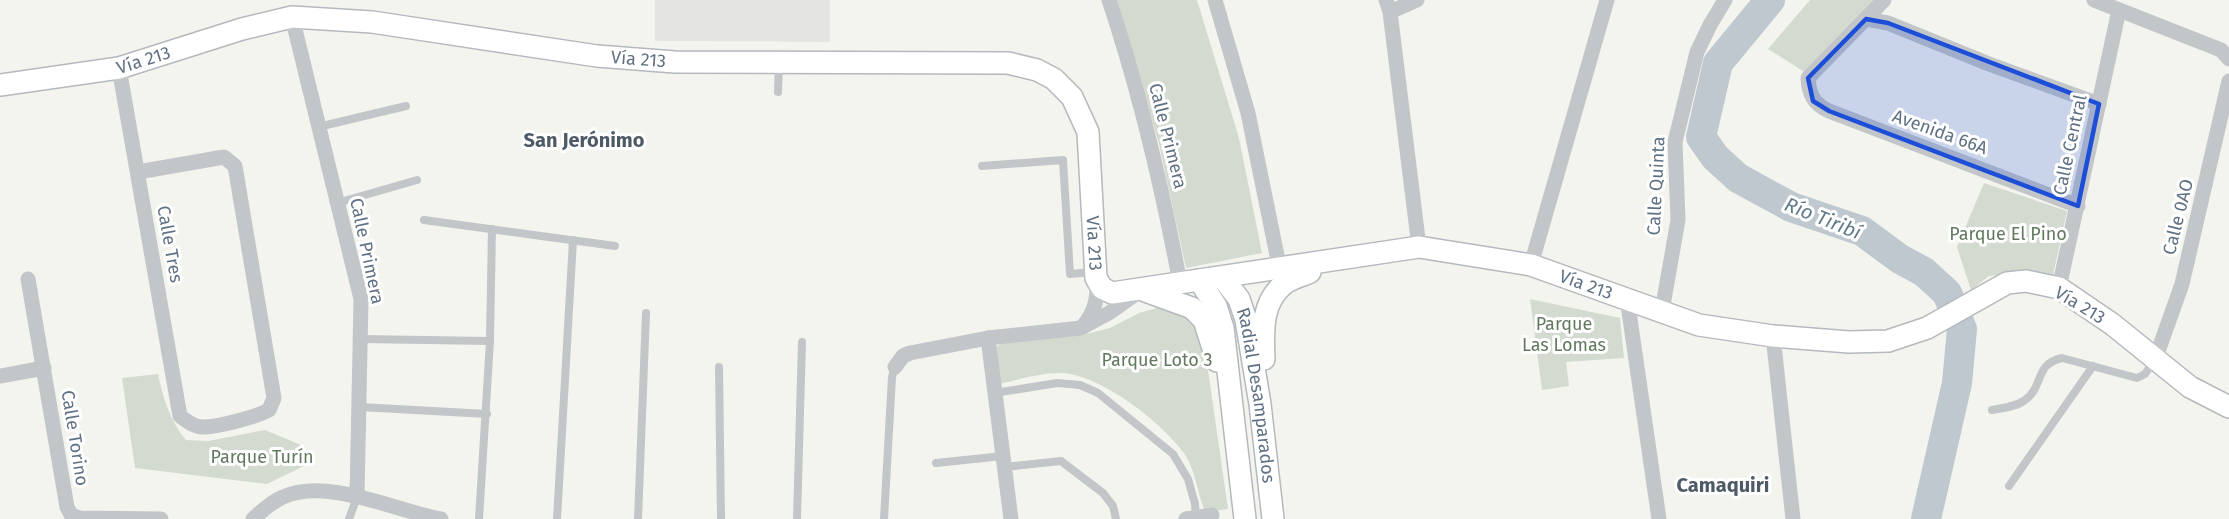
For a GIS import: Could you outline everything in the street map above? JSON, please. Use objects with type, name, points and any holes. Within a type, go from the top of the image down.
[{"type":"main road","name":"Vía 213","points":[[0,85],[119,68],[242,29],[296,9],[597,56],[675,62],[1008,63],[1036,70],[1054,79],[1072,97],[1088,132],[1096,275],[1102,288],[1112,293],[1280,270],[1347,257],[1419,247],[1531,265],[1699,325],[1773,336],[1849,342],[1888,341],[1927,328],[2007,284],[2026,281],[2059,288],[2112,324],[2190,387],[2229,406]]},
{"type":"main road","points":[[1263,323],[1273,296],[1285,283],[1347,257]]},
{"type":"main road","points":[[1260,404],[1264,376],[1263,303],[1268,285],[1280,270]]},
{"type":"main road","name":"Radial Desamparados","points":[[1222,277],[1239,299],[1246,320],[1260,404],[1273,519]]},
{"type":"main road","name":"Radial Desamparados","points":[[1189,282],[1216,306],[1223,328],[1245,519]]},
{"type":"main road","points":[[1142,290],[1192,308],[1204,320],[1232,403]]},
{"type":"street","name":"Calle Primera","points":[[1109,0],[1138,94],[1189,282]]},
{"type":"street","points":[[1215,0],[1248,113],[1280,270]]},
{"type":"street","points":[[1417,0],[1388,6],[1419,247]]},
{"type":"street","points":[[1531,265],[1608,0]]},
{"type":"street","name":"Calle Quinta","points":[[1662,311],[1678,220],[1676,142],[1697,52],[1725,0]]},
{"type":"street","points":[[1866,19],[1884,0]]},
{"type":"street","points":[[2094,0],[2225,54]]},
{"type":"street","name":"Calle Primera","points":[[296,9],[318,127],[361,299],[357,497]]},
{"type":"street","name":"Calle Central","points":[[2059,288],[2119,10]]},
{"type":"street","points":[[1866,19],[1888,23],[1989,64],[2099,104]]},
{"type":"street","name":"Avenida 66A","points":[[1866,19],[1808,78],[1813,101],[1818,106],[2078,206]]},
{"type":"street","name":"Calle Tres","points":[[119,68],[180,416],[189,424],[202,427],[257,416],[269,410],[274,398],[235,166],[224,157],[138,172]]},
{"type":"street","name":"Calle 0AO","points":[[2155,360],[2182,284],[2229,81]]},
{"type":"street","points":[[1081,328],[1094,310],[1098,289],[1096,275]]},
{"type":"street","name":"Calle Torino","points":[[28,279],[67,507],[71,515],[80,518],[160,519]]},
{"type":"street","points":[[895,367],[903,356],[910,353],[988,338],[1081,328],[1109,313],[1142,290]]},
{"type":"street","points":[[1627,298],[1659,519]]},
{"type":"street","points":[[1773,336],[1793,519]]},
{"type":"street","points":[[988,338],[1011,519]]},
{"type":"street","points":[[0,376],[44,368]]},
{"type":"street","points":[[253,519],[271,504],[294,493],[320,491],[357,497],[433,518]]},
{"type":"street","points":[[1191,518],[1212,515]]},
{"type":"lane","points":[[778,63],[778,92]]},
{"type":"lane","points":[[318,127],[406,106]]},
{"type":"lane","points":[[982,166],[1063,160],[1070,274],[1096,275]]},
{"type":"lane","points":[[337,203],[417,180]]},
{"type":"lane","points":[[424,220],[615,246]]},
{"type":"lane","points":[[479,519],[487,414],[492,230]]},
{"type":"lane","points":[[557,519],[573,240]]},
{"type":"lane","points":[[638,519],[646,314]]},
{"type":"lane","points":[[361,339],[490,341]]},
{"type":"lane","points":[[797,519],[802,342]]},
{"type":"lane","points":[[1992,410],[2012,406],[2025,400],[2033,392],[2045,364],[2052,360],[2062,358],[2137,378],[2145,374],[2155,360]]},
{"type":"lane","points":[[2009,486],[2093,366]]},
{"type":"lane","points":[[719,367],[721,519]]},
{"type":"lane","points":[[884,519],[892,377],[895,367]]},
{"type":"lane","points":[[995,393],[1057,383],[1080,385],[1098,393],[1173,454],[1188,479],[1195,504],[1191,518]]},
{"type":"lane","points":[[360,407],[487,414]]},
{"type":"lane","points":[[936,463],[1061,461],[1103,493],[1113,506],[1116,519]]},
{"type":"lane","points":[[348,519],[357,497]]},
{"type":"highlighted area","points":[[1866,19],[1888,23],[2093,101],[2099,104],[2078,206],[1829,111],[1813,101],[1808,78]]},
{"type":"shaded area","points":[[655,0],[830,0],[830,42],[655,41]]},
{"type":"green space","points":[[1117,0],[1197,0],[1239,138],[1262,253],[1186,268],[1159,144]]},
{"type":"green space","points":[[1810,0],[1890,0],[1806,73],[1768,49]]},
{"type":"green space","name":"Parque El Pino","points":[[1984,183],[2067,211],[2052,280],[2007,274],[1989,276],[1971,290],[1957,247]]},
{"type":"green space","name":"Parque Las Lomas","points":[[1530,299],[1620,318],[1624,358],[1566,362],[1569,386],[1542,390]]},
{"type":"green space","name":"Parque Loto 3","points":[[1167,305],[1188,315],[1203,335],[1228,509],[1207,512],[1204,509],[1184,453],[1146,415],[1113,392],[1079,376],[1064,373],[1040,375],[1000,384],[996,348],[1002,342],[1090,333],[1110,328],[1139,313]]},
{"type":"green space","name":"Parque Turín","points":[[158,374],[168,409],[186,440],[208,441],[265,430],[306,447],[304,466],[267,484],[135,468],[122,378]]},
{"type":"waterway","name":"Río Tiribí","points":[[1770,0],[1718,63],[1701,137],[1715,157],[1738,178],[1791,207],[1862,231],[1900,259],[1924,272],[1947,293],[1962,329],[1957,383],[1926,519]]},
{"type":"district","name":"San Jerónimo","points":[[584,140]]},
{"type":"district","name":"Camaquiri","points":[[1723,485]]}]
